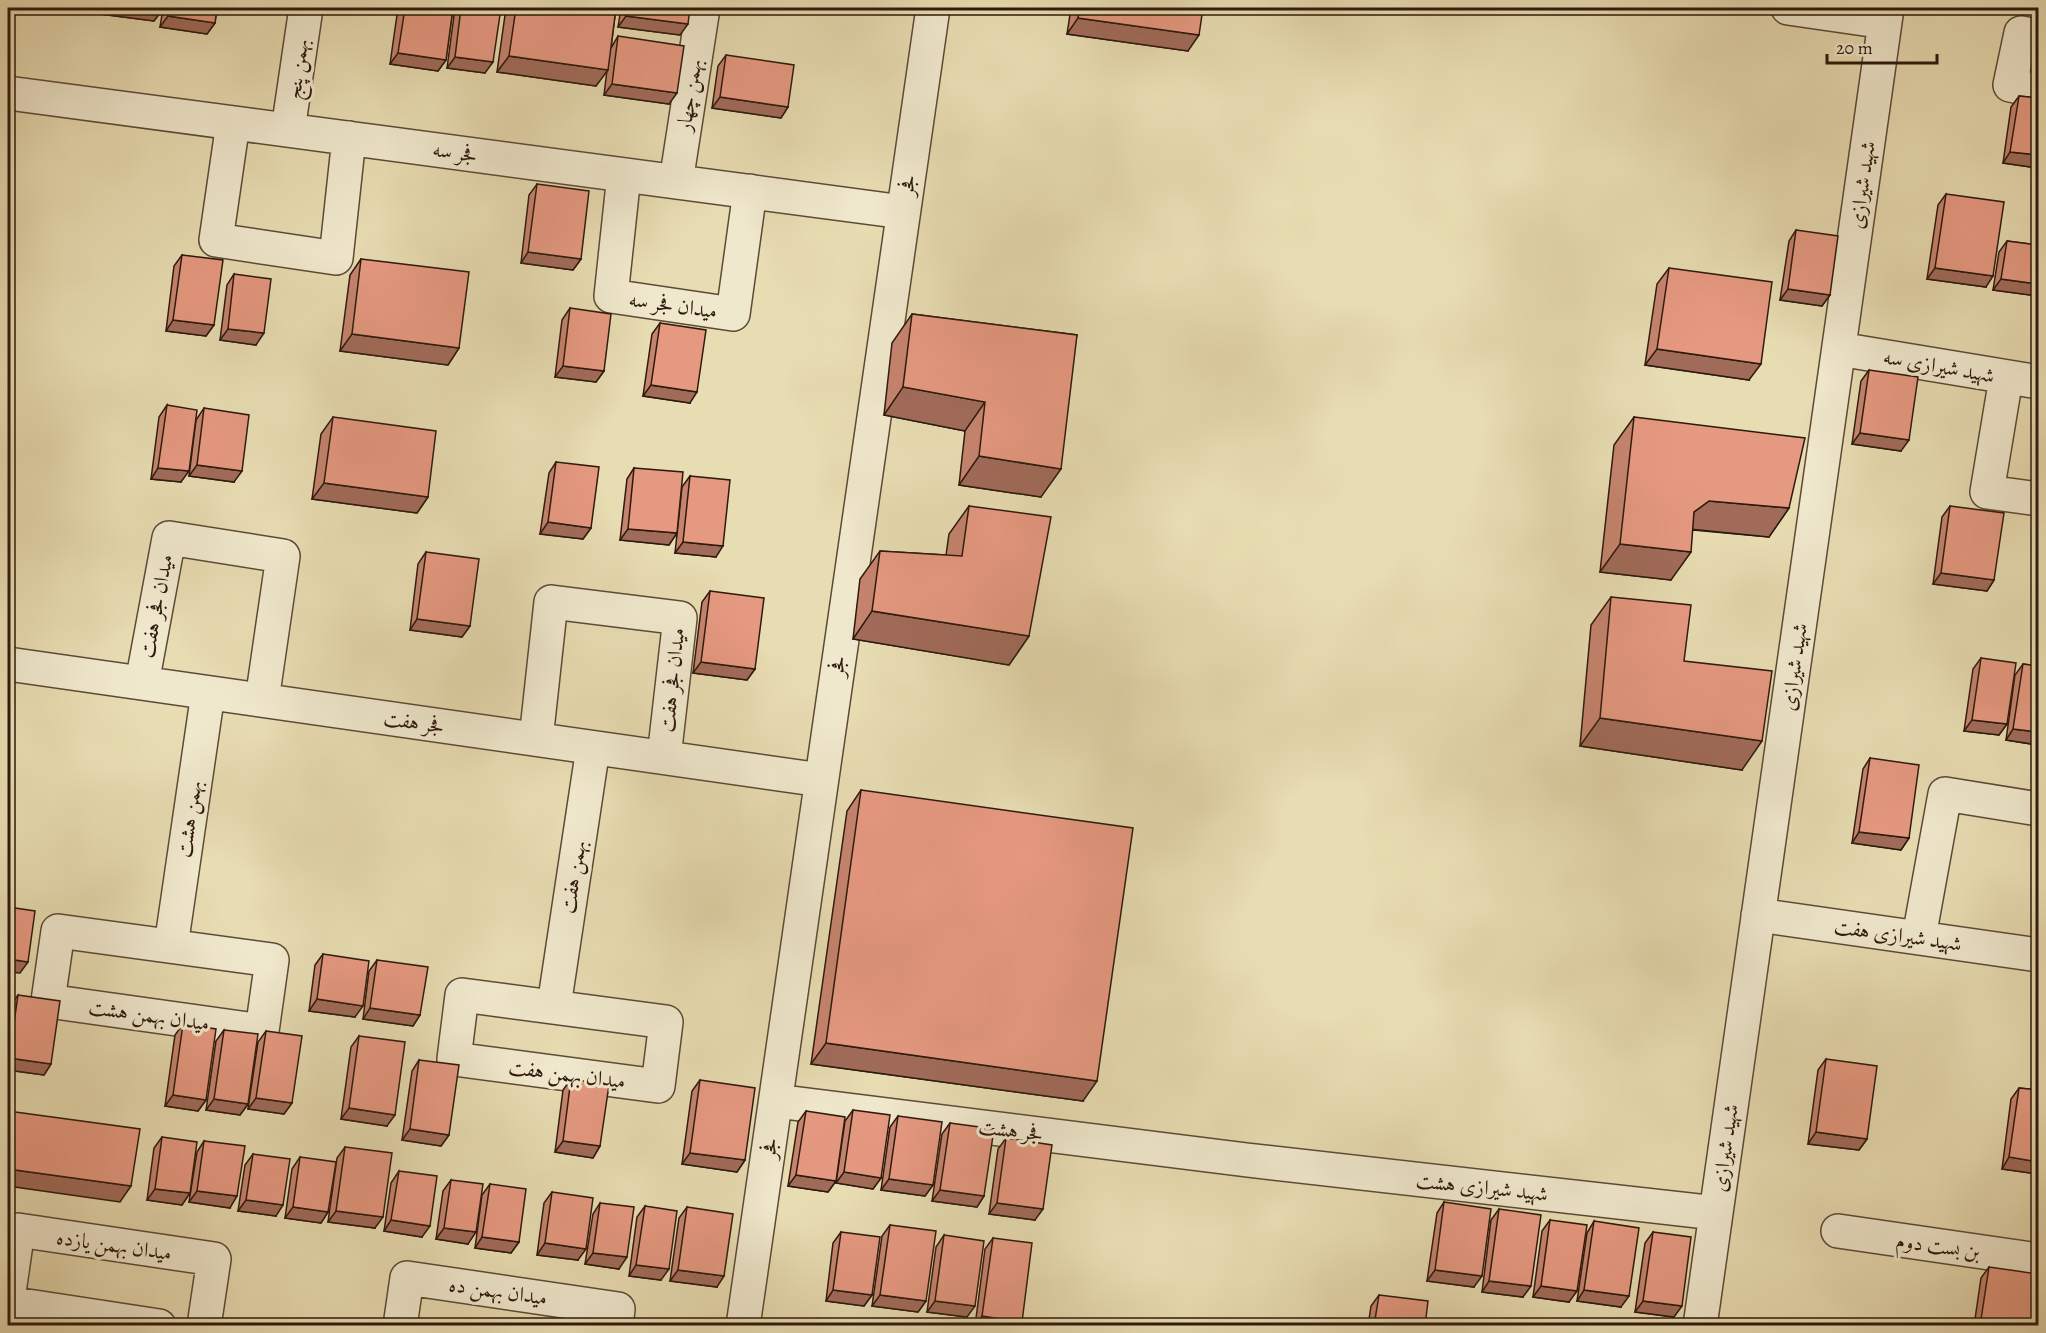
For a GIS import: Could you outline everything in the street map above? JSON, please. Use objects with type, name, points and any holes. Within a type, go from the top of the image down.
[{"type":"street","name":"بهمن پنج","points":[[288,130],[306,8]]},
{"type":"street","name":"بهمن چهار","points":[[676,182],[703,8]]},
{"type":"street","name":"فجر","points":[[743,1326],[933,8]]},
{"type":"street","points":[[1788,8],[1886,15]]},
{"type":"street","name":"شهید شیرازی","points":[[1700,1326],[1886,15]]},
{"type":"street","points":[[2038,36],[2021,33],[2010,85],[2038,91]]},
{"type":"street","name":"فجر سه","points":[[8,93],[903,212]]},
{"type":"street","points":[[233,123],[216,240],[336,258],[349,138]]},
{"type":"street","name":"میدان فجر سه","points":[[624,175],[611,296],[733,314],[750,191]]},
{"type":"street","name":"شهید شیرازی سه","points":[[1839,349],[2038,382]]},
{"type":"street","points":[[2006,378],[1987,492],[2038,499]]},
{"type":"street","name":"میدان فجر هفت","points":[[142,683],[169,538],[284,556],[262,700]]},
{"type":"street","name":"میدان فجر هفت","points":[[536,739],[551,602],[680,618],[664,758]]},
{"type":"street","name":"فجر هفت","points":[[8,664],[821,780]]},
{"type":"street","name":"بهمن هشت","points":[[171,946],[208,693]]},
{"type":"street","name":"بهمن هفت","points":[[554,1006],[593,748]]},
{"type":"street","points":[[1919,937],[1945,794],[2038,809]]},
{"type":"street","name":"شهید شیرازی هفت","points":[[1758,915],[2038,955]]},
{"type":"street","name":"میدان بهمن هشت","points":[[58,931],[171,946],[272,960],[262,1031],[48,1001],[58,931]]},
{"type":"street","name":"میدان بهمن هفت","points":[[462,995],[554,1006],[666,1022],[658,1086],[454,1059],[462,995]]},
{"type":"street","name":"فجر هشت","points":[[776,1101],[1247,1160]]},
{"type":"street","name":"شهید شیرازی هشت","points":[[1247,1160],[1716,1213]]},
{"type":"street","name":"میدان بهمن یازده","points":[[159,1326],[105,1322],[8,1301],[18,1230],[214,1259],[204,1326]]},
{"type":"street","name":"بن بست دوم","points":[[1838,1231],[2038,1260]]},
{"type":"street","name":"میدان بهمن ده","points":[[400,1326],[408,1278],[618,1309],[616,1326]]},
{"type":"building","points":[[169,8],[217,8],[215,23],[168,16]]},
{"type":"building","points":[[405,8],[453,8],[446,60],[398,53]]},
{"type":"building","points":[[461,8],[501,8],[493,62],[455,57]]},
{"type":"building","points":[[516,8],[616,8],[608,70],[509,56]]},
{"type":"building","points":[[627,8],[690,8],[688,24],[626,16]]},
{"type":"building","points":[[1080,8],[1203,8],[1199,35],[1078,18]]},
{"type":"building","points":[[618,36],[684,46],[677,93],[612,84]]},
{"type":"building","points":[[726,55],[794,65],[788,107],[720,97]]},
{"type":"building","points":[[2019,96],[2038,98],[2038,155],[2010,152]]},
{"type":"building","points":[[537,184],[589,191],[581,259],[528,252]]},
{"type":"building","points":[[1946,194],[2004,202],[1993,276],[1935,268]]},
{"type":"building","points":[[1796,230],[1838,236],[1830,295],[1788,289]]},
{"type":"building","points":[[2007,241],[2038,245],[2038,284],[2001,279]]},
{"type":"building","points":[[182,255],[223,260],[214,325],[173,320]]},
{"type":"building","points":[[361,259],[469,272],[459,348],[352,334]]},
{"type":"building","points":[[1669,268],[1772,282],[1761,364],[1657,349]]},
{"type":"building","points":[[234,274],[271,279],[264,333],[228,329]]},
{"type":"building","points":[[570,308],[611,314],[604,371],[563,366]]},
{"type":"building","points":[[912,314],[1077,335],[1061,469],[979,456],[985,402],[903,387]]},
{"type":"building","points":[[660,323],[706,330],[697,392],[651,385]]},
{"type":"building","points":[[1869,370],[1918,377],[1909,440],[1860,433]]},
{"type":"building","points":[[167,405],[197,410],[189,471],[158,468]]},
{"type":"building","points":[[204,408],[249,415],[242,471],[197,465]]},
{"type":"building","points":[[333,417],[436,431],[428,497],[324,483]]},
{"type":"building","points":[[1634,417],[1805,438],[1789,508],[1709,501],[1694,512],[1691,552],[1620,544]]},
{"type":"building","points":[[556,462],[599,467],[591,528],[548,522]]},
{"type":"building","points":[[634,468],[683,472],[677,533],[628,529]]},
{"type":"building","points":[[690,476],[730,480],[723,546],[683,542]]},
{"type":"building","points":[[969,506],[1051,517],[1029,636],[872,611],[880,551],[962,556]]},
{"type":"building","points":[[1950,506],[2004,513],[1994,580],[1941,573]]},
{"type":"building","points":[[426,552],[479,559],[470,626],[417,619]]},
{"type":"building","points":[[710,591],[764,598],[755,669],[701,662]]},
{"type":"building","points":[[1611,597],[1691,605],[1684,661],[1772,671],[1762,741],[1600,718]]},
{"type":"building","points":[[1981,658],[2016,663],[2007,724],[1972,720]]},
{"type":"building","points":[[2023,664],[2038,666],[2038,732],[2013,729]]},
{"type":"building","points":[[1870,758],[1919,765],[1909,838],[1859,832]]},
{"type":"building","points":[[861,790],[1133,828],[1097,1081],[826,1043]]},
{"type":"building","points":[[8,907],[35,911],[28,962],[8,959]]},
{"type":"building","points":[[323,954],[369,961],[363,1006],[317,999]]},
{"type":"building","points":[[377,960],[428,967],[420,1015],[370,1008]]},
{"type":"building","points":[[18,995],[60,1001],[51,1064],[9,1058]]},
{"type":"building","points":[[183,1024],[216,1029],[206,1100],[173,1095]]},
{"type":"building","points":[[224,1030],[258,1034],[248,1104],[214,1099]]},
{"type":"building","points":[[266,1031],[302,1036],[292,1103],[256,1098]]},
{"type":"building","points":[[359,1036],[405,1042],[395,1115],[349,1108]]},
{"type":"building","points":[[1826,1059],[1877,1066],[1867,1139],[1816,1132]]},
{"type":"building","points":[[419,1060],[459,1065],[449,1135],[410,1129]]},
{"type":"building","points":[[571,1079],[609,1085],[600,1146],[563,1141]]},
{"type":"building","points":[[700,1080],[755,1088],[745,1160],[690,1153]]},
{"type":"building","points":[[2019,1088],[2038,1090],[2038,1162],[2009,1157]]},
{"type":"building","points":[[853,1110],[890,1115],[881,1178],[844,1172]]},
{"type":"building","points":[[8,1111],[140,1129],[131,1186],[8,1169]]},
{"type":"building","points":[[806,1111],[845,1117],[836,1181],[796,1175]]},
{"type":"building","points":[[898,1116],[942,1122],[933,1185],[889,1179]]},
{"type":"building","points":[[950,1123],[994,1129],[984,1196],[940,1190]]},
{"type":"building","points":[[162,1137],[197,1142],[190,1193],[155,1189]]},
{"type":"building","points":[[1006,1138],[1052,1145],[1043,1209],[997,1203]]},
{"type":"building","points":[[204,1141],[245,1146],[237,1196],[197,1191]]},
{"type":"building","points":[[345,1147],[392,1153],[383,1217],[336,1211]]},
{"type":"building","points":[[253,1154],[290,1159],[283,1205],[246,1200]]},
{"type":"building","points":[[300,1157],[336,1162],[328,1212],[293,1207]]},
{"type":"building","points":[[399,1171],[437,1176],[430,1226],[391,1220]]},
{"type":"building","points":[[451,1180],[483,1184],[476,1232],[444,1228]]},
{"type":"building","points":[[490,1184],[526,1189],[519,1242],[482,1237]]},
{"type":"building","points":[[552,1192],[593,1198],[586,1249],[545,1243]]},
{"type":"building","points":[[1444,1202],[1491,1209],[1482,1276],[1435,1270]]},
{"type":"building","points":[[600,1203],[634,1207],[627,1257],[593,1253]]},
{"type":"building","points":[[645,1206],[677,1211],[669,1269],[636,1265]]},
{"type":"building","points":[[687,1207],[733,1214],[724,1276],[678,1270]]},
{"type":"building","points":[[1499,1209],[1541,1215],[1531,1286],[1489,1281]]},
{"type":"building","points":[[1550,1220],[1587,1225],[1577,1291],[1541,1286]]},
{"type":"building","points":[[1594,1221],[1639,1228],[1629,1296],[1584,1290]]},
{"type":"building","points":[[890,1225],[936,1231],[926,1301],[880,1295]]},
{"type":"building","points":[[841,1232],[880,1237],[872,1295],[833,1290]]},
{"type":"building","points":[[1653,1232],[1691,1237],[1682,1306],[1643,1301]]},
{"type":"building","points":[[944,1235],[984,1241],[975,1306],[935,1301]]},
{"type":"building","points":[[993,1238],[1032,1243],[1022,1322],[982,1316]]},
{"type":"building","points":[[1989,1267],[2038,1274],[2034,1326],[1980,1326]]},
{"type":"building","points":[[1379,1295],[1428,1301],[1425,1326],[1374,1326]]}]
